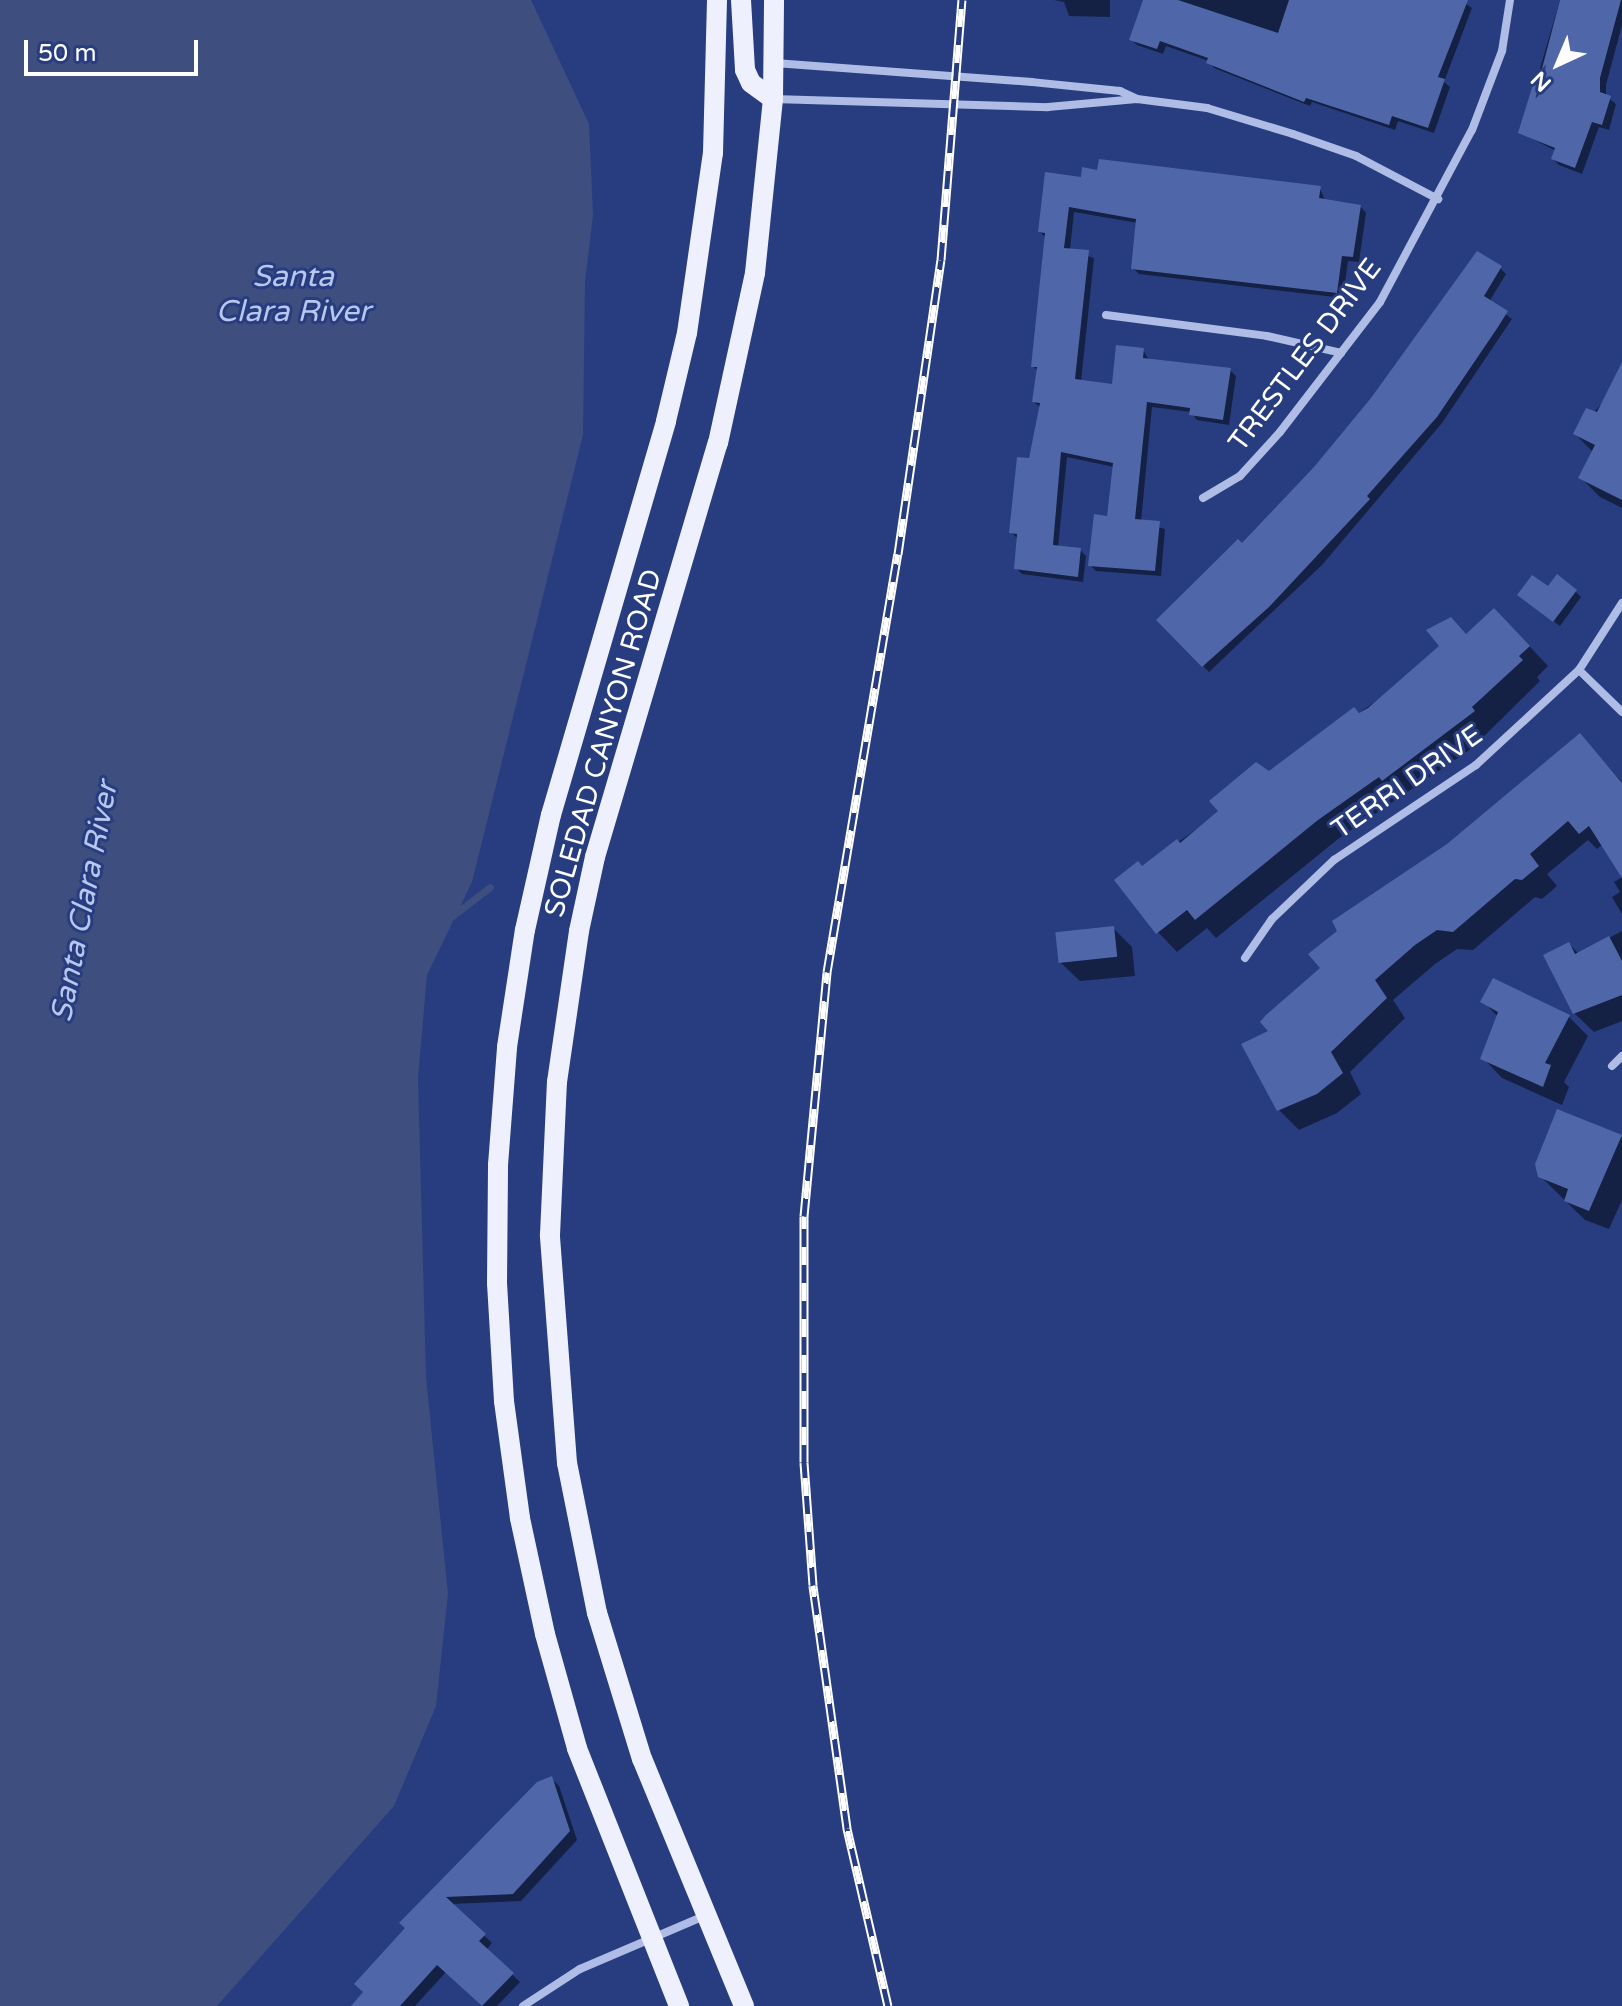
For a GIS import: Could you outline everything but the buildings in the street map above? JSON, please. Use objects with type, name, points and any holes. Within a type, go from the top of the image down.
[{"type":"main road","name":"SOLEDAD CANYON ROAD","points":[[679,2006],[647,1937],[577,1748],[545,1634],[520,1518],[504,1401],[498,1165],[507,1047],[544,844],[687,333],[713,153],[717,0]]},
{"type":"main road","points":[[741,0],[745,70],[751,83],[773,99]]},
{"type":"main road","name":"SOLEDAD CANYON ROAD","points":[[744,2006],[704,1916],[622,1701],[581,1538],[552,1311],[552,1159],[579,931],[595,857],[739,358],[766,186],[773,99],[774,0]]},
{"type":"street","name":"TRESTLES DRIVE","points":[[1203,498],[1240,476],[1380,302],[1438,199],[1502,51],[1510,0]]},
{"type":"street","points":[[774,63],[1057,84],[1120,91],[1137,99]]},
{"type":"street","points":[[773,99],[1048,107],[1137,99],[1207,108],[1356,156],[1438,199]]},
{"type":"street","points":[[1106,315],[1267,336],[1341,353]]},
{"type":"street","name":"TERRI DRIVE","points":[[1245,958],[1272,919],[1334,860],[1476,765],[1579,670],[1622,603]]},
{"type":"street","points":[[1579,670],[1622,712]]},
{"type":"street","points":[[1612,1066],[1622,1056]]},
{"type":"street","points":[[523,2006],[580,1969],[647,1937],[704,1916]]},
{"type":"water","name":"Santa Clara River","points":[[0,0],[531,0],[589,124],[593,215],[585,282],[583,435],[472,882],[427,975],[418,1078],[426,1377],[448,1594],[436,1706],[394,1806],[217,2006],[0,2006]]},
{"type":"waterway","points":[[451,917],[490,887]]},
{"type":"railway","points":[[888,2006],[847,1828],[813,1585],[804,1462],[804,1216],[827,972],[898,554],[941,260],[962,0]]}]
